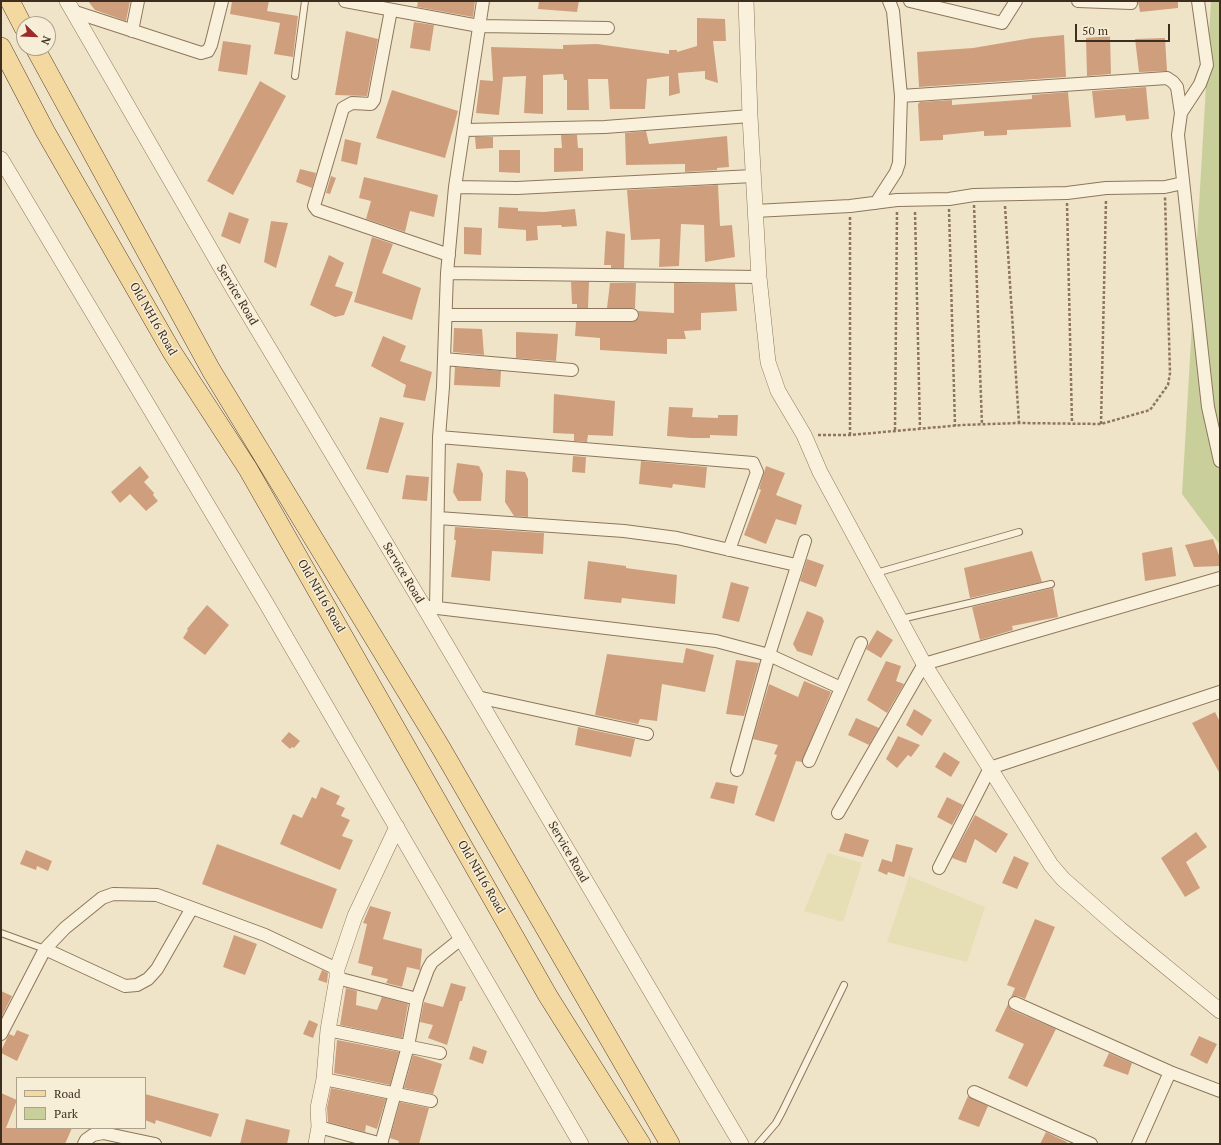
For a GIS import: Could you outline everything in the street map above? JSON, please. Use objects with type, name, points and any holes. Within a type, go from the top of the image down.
[{"type":"main road","points":[[10,1],[18,16]]},
{"type":"main road","name":"Old NH16 Road","points":[[4,53],[45,131],[172,352],[248,469],[548,996],[641,1144]]},
{"type":"main road","name":"Old NH16 Road","points":[[39,56],[211,370],[441,748],[670,1144]]},
{"type":"street","points":[[132,31],[138,1]]},
{"type":"street","points":[[70,6],[132,31],[195,52],[208,51],[222,1]]},
{"type":"street","points":[[344,1],[479,26],[608,28]]},
{"type":"street","points":[[483,1],[465,130],[455,187],[448,255],[439,437],[438,518],[430,607],[716,641],[769,655],[842,688]]},
{"type":"street","points":[[746,1],[750,116],[759,277],[768,362],[778,391],[804,435],[820,472],[924,664],[1051,865],[1064,879],[1120,929],[1220,1011]]},
{"type":"street","points":[[876,203],[896,172],[899,163],[901,96],[893,11],[889,1]]},
{"type":"street","points":[[910,1],[1002,23],[1016,1]]},
{"type":"street","points":[[1078,1],[1131,3]]},
{"type":"street","points":[[1181,113],[1200,84],[1207,66],[1198,1]]},
{"type":"street","name":"Service Road","points":[[70,6],[234,290],[430,607],[477,697],[741,1144]]},
{"type":"street","points":[[391,10],[374,100],[371,104],[352,103],[343,108],[314,206],[317,210],[448,255]]},
{"type":"street","points":[[901,96],[1167,78],[1174,82],[1181,113],[1178,135],[1208,407],[1220,461]]},
{"type":"street","points":[[465,130],[605,126],[750,116]]},
{"type":"street","points":[[1,159],[266,603],[581,1144]]},
{"type":"street","points":[[455,187],[517,188],[753,176]]},
{"type":"street","points":[[755,211],[850,206],[897,200],[914,201],[949,199],[974,195],[1067,193],[1106,188],[1165,187],[1183,183]]},
{"type":"street","points":[[447,273],[759,277]]},
{"type":"street","points":[[446,314],[632,315]]},
{"type":"street","points":[[444,359],[572,370]]},
{"type":"street","points":[[439,437],[753,463],[757,472],[729,550]]},
{"type":"street","points":[[438,518],[624,531],[677,538],[796,565]]},
{"type":"street","points":[[737,770],[769,655],[796,565],[805,541]]},
{"type":"street","points":[[838,812],[924,664],[1220,578]]},
{"type":"street","points":[[809,761],[861,643]]},
{"type":"street","points":[[939,868],[990,768],[1220,692]]},
{"type":"street","points":[[477,697],[647,734]]},
{"type":"street","points":[[316,1144],[319,1128],[318,1108],[324,1079],[328,1030],[337,974],[355,916],[397,827]]},
{"type":"street","points":[[1,1034],[45,949],[65,928],[102,898],[113,894],[157,895],[265,935],[337,974],[418,999]]},
{"type":"street","points":[[45,949],[125,986],[137,985],[148,979],[157,969],[192,908]]},
{"type":"street","points":[[319,1128],[382,1144],[408,1046],[418,999],[428,969],[432,962],[462,938]]},
{"type":"street","points":[[1015,1002],[1170,1072],[1220,1091]]},
{"type":"street","points":[[328,1030],[440,1053]]},
{"type":"street","points":[[1138,1144],[1170,1072]]},
{"type":"street","points":[[324,1079],[431,1102]]},
{"type":"street","points":[[974,1092],[1091,1144]]},
{"type":"street","points":[[84,1144],[86,1140],[93,1135],[103,1133],[155,1144]]},
{"type":"lane","points":[[296,76],[305,1]]},
{"type":"lane","points":[[875,574],[1019,532]]},
{"type":"lane","points":[[900,620],[1052,584]]},
{"type":"lane","points":[[1,933],[45,949]]},
{"type":"lane","points":[[758,1144],[776,1123],[782,1112],[844,985]]},
{"type":"path","points":[[804,435],[850,435],[920,428],[1019,423],[1101,424],[1150,410],[1168,385],[1171,359],[1165,187]]},
{"type":"path","points":[[1101,424],[1106,188]]},
{"type":"path","points":[[1067,193],[1072,423]]},
{"type":"path","points":[[1005,194],[1019,423]]},
{"type":"path","points":[[974,195],[982,425]]},
{"type":"path","points":[[949,199],[955,426]]},
{"type":"path","points":[[895,430],[897,200]]},
{"type":"path","points":[[914,201],[920,428]]},
{"type":"path","points":[[850,206],[850,435]]},
{"type":"shaded area","points":[[828,853],[862,863],[843,922],[804,911]]},
{"type":"shaded area","points":[[909,876],[985,907],[967,962],[887,942]]},
{"type":"green space","points":[[1211,1],[1220,1],[1220,545],[1182,494]]},
{"type":"building","points":[[88,1],[130,1],[126,21],[95,10]]},
{"type":"building","points":[[232,1],[269,1],[267,11],[298,16],[293,57],[274,54],[280,23],[230,14]]},
{"type":"building","points":[[418,1],[475,1],[473,17],[417,7]]},
{"type":"building","points":[[539,1],[579,1],[577,12],[538,9]]},
{"type":"building","points":[[1138,1],[1178,1],[1178,8],[1140,12]]},
{"type":"building","points":[[697,18],[725,19],[726,41],[713,41],[718,83],[705,79],[705,71],[678,73],[680,93],[669,96],[669,76],[647,79],[645,109],[610,109],[608,79],[588,79],[589,110],[567,110],[567,80],[564,80],[563,74],[543,75],[543,114],[524,113],[526,76],[503,77],[499,115],[476,113],[480,80],[493,81],[491,47],[563,49],[563,45],[597,44],[669,54],[669,50],[677,50],[677,52],[697,46]]},
{"type":"building","points":[[414,22],[434,25],[430,51],[410,48]]},
{"type":"building","points":[[346,31],[378,39],[367,96],[335,95]]},
{"type":"building","points":[[1064,35],[1066,77],[919,87],[917,52],[973,48],[1032,38]]},
{"type":"building","points":[[1110,36],[1111,74],[1087,76],[1086,38]]},
{"type":"building","points":[[1165,38],[1167,71],[1139,72],[1135,39]]},
{"type":"building","points":[[223,41],[251,45],[247,75],[218,71]]},
{"type":"building","points":[[260,81],[286,96],[233,195],[207,181]]},
{"type":"building","points":[[1146,87],[1149,119],[1126,121],[1125,115],[1095,118],[1092,91]]},
{"type":"building","points":[[392,90],[458,111],[445,158],[376,138]]},
{"type":"building","points":[[1068,92],[1071,127],[1007,130],[1007,135],[984,136],[984,131],[943,135],[943,140],[920,141],[918,104],[920,102],[952,100],[952,105],[1032,99],[1032,95]]},
{"type":"building","points":[[646,131],[649,144],[727,136],[729,167],[717,168],[717,170],[685,172],[685,164],[626,165],[625,133]]},
{"type":"building","points":[[561,135],[577,135],[578,148],[583,148],[583,171],[554,172],[554,148],[562,148]]},
{"type":"building","points":[[475,137],[493,137],[493,148],[476,149]]},
{"type":"building","points":[[345,139],[361,143],[357,165],[341,161]]},
{"type":"building","points":[[499,150],[520,150],[520,173],[499,172]]},
{"type":"building","points":[[300,169],[316,173],[312,188],[296,182]]},
{"type":"building","points":[[331,176],[336,178],[330,194],[326,193]]},
{"type":"building","points":[[364,177],[438,195],[434,217],[410,211],[405,232],[366,219],[371,201],[359,198]]},
{"type":"building","points":[[718,185],[720,226],[732,225],[735,257],[705,262],[704,225],[681,224],[679,266],[659,267],[660,239],[631,240],[627,190]]},
{"type":"building","points":[[499,207],[518,208],[518,211],[544,212],[575,209],[577,226],[537,226],[538,240],[526,241],[526,230],[498,228]]},
{"type":"building","points":[[229,212],[249,219],[240,244],[221,236]]},
{"type":"building","points":[[271,221],[288,223],[276,268],[264,262]]},
{"type":"building","points":[[464,227],[482,228],[481,255],[464,254]]},
{"type":"building","points":[[606,231],[625,234],[624,268],[611,268],[611,265],[604,265]]},
{"type":"building","points":[[372,237],[393,244],[382,273],[421,288],[412,320],[354,302]]},
{"type":"building","points":[[329,255],[344,263],[335,286],[353,292],[344,315],[335,317],[310,305]]},
{"type":"building","points":[[571,282],[589,282],[588,308],[577,308],[577,304],[572,304]]},
{"type":"building","points":[[610,283],[636,283],[635,308],[607,308]]},
{"type":"building","points":[[674,283],[735,284],[737,311],[701,313],[701,330],[684,331],[686,339],[667,339],[667,354],[600,350],[600,338],[575,336],[576,322],[632,322],[639,318],[638,311],[674,313]]},
{"type":"building","points":[[454,328],[482,329],[484,355],[453,352]]},
{"type":"building","points":[[516,332],[558,334],[556,361],[516,358]]},
{"type":"building","points":[[383,336],[406,346],[400,361],[432,372],[425,401],[403,397],[406,385],[371,366]]},
{"type":"building","points":[[455,367],[501,371],[500,387],[454,385]]},
{"type":"building","points":[[554,394],[615,401],[613,436],[588,435],[587,442],[574,441],[574,434],[553,433]]},
{"type":"building","points":[[669,407],[693,408],[692,417],[718,418],[718,415],[738,415],[737,436],[710,435],[710,438],[691,438],[667,436]]},
{"type":"building","points":[[380,417],[404,423],[388,473],[366,469]]},
{"type":"building","points":[[573,456],[586,457],[585,473],[572,472]]},
{"type":"building","points":[[641,461],[707,467],[705,488],[673,484],[672,488],[639,484]]},
{"type":"building","points":[[457,463],[479,466],[483,474],[481,501],[458,501],[453,492]]},
{"type":"building","points":[[140,466],[149,477],[144,482],[154,493],[153,495],[158,501],[146,511],[130,494],[120,503],[111,492]]},
{"type":"building","points":[[766,466],[785,473],[776,495],[802,505],[796,525],[776,519],[766,544],[744,535],[761,490],[759,489]]},
{"type":"building","points":[[506,470],[525,472],[528,479],[528,517],[514,516],[505,502]]},
{"type":"building","points":[[406,475],[429,477],[427,501],[402,499]]},
{"type":"building","points":[[455,527],[544,533],[543,554],[492,551],[490,581],[451,577],[456,540],[454,540]]},
{"type":"building","points":[[1213,539],[1220,558],[1220,566],[1194,567],[1185,545]]},
{"type":"building","points":[[1172,547],[1176,576],[1145,581],[1142,553]]},
{"type":"building","points":[[1032,551],[1042,582],[970,598],[964,568]]},
{"type":"building","points":[[807,559],[824,565],[816,587],[800,581]]},
{"type":"building","points":[[588,561],[677,575],[675,604],[622,598],[621,603],[584,599]]},
{"type":"building","points":[[731,582],[749,587],[739,622],[722,618]]},
{"type":"building","points":[[1053,588],[1058,617],[1012,626],[1013,630],[980,640],[972,607]]},
{"type":"building","points":[[207,605],[229,625],[205,655],[183,638],[188,630],[187,629]]},
{"type":"building","points":[[807,611],[822,617],[824,621],[812,656],[797,651],[793,644]]},
{"type":"building","points":[[877,630],[893,640],[881,658],[866,649]]},
{"type":"building","points":[[686,648],[714,655],[705,692],[662,684],[657,721],[640,719],[638,724],[595,715],[607,654],[683,663]]},
{"type":"building","points":[[736,660],[759,663],[744,716],[726,714]]},
{"type":"building","points":[[886,661],[901,666],[896,681],[904,684],[887,713],[867,700]]},
{"type":"building","points":[[804,681],[831,692],[802,762],[796,761],[774,822],[755,815],[777,755],[774,754],[778,745],[753,739],[769,684],[798,697]]},
{"type":"building","points":[[914,709],[932,720],[922,736],[906,725]]},
{"type":"building","points":[[1215,712],[1220,722],[1220,774],[1192,723]]},
{"type":"building","points":[[856,718],[879,728],[869,745],[848,735]]},
{"type":"building","points":[[578,727],[635,739],[631,757],[575,745]]},
{"type":"building","points":[[289,732],[300,741],[294,748],[292,747],[290,749],[281,741]]},
{"type":"building","points":[[898,736],[920,745],[911,757],[908,755],[897,768],[886,759]]},
{"type":"building","points":[[944,752],[960,762],[951,777],[935,767]]},
{"type":"building","points":[[716,782],[738,786],[734,804],[710,798]]},
{"type":"building","points":[[321,787],[340,796],[336,804],[345,808],[341,816],[350,820],[342,836],[353,840],[340,870],[280,844],[293,814],[302,818],[312,797],[316,799]]},
{"type":"building","points":[[947,797],[963,805],[952,825],[937,817]]},
{"type":"building","points":[[975,815],[1008,834],[996,853],[975,839],[966,863],[952,858]]},
{"type":"building","points":[[1196,832],[1207,847],[1186,862],[1200,888],[1185,897],[1161,858]]},
{"type":"building","points":[[845,833],[869,840],[863,857],[839,851]]},
{"type":"building","points":[[217,844],[337,889],[322,929],[202,884]]},
{"type":"building","points":[[896,844],[913,848],[904,877],[888,872],[887,875],[878,871],[882,859],[892,862]]},
{"type":"building","points":[[26,850],[52,861],[48,871],[37,866],[36,870],[20,864]]},
{"type":"building","points":[[1014,856],[1029,863],[1017,889],[1002,883]]},
{"type":"building","points":[[370,906],[391,912],[383,939],[422,949],[420,970],[407,967],[402,987],[386,983],[388,979],[371,975],[373,967],[358,963],[367,924],[363,923]]},
{"type":"building","points":[[1035,919],[1055,927],[1025,999],[1018,996],[1011,997],[1015,988],[1007,985]]},
{"type":"building","points":[[234,935],[257,944],[245,975],[223,967]]},
{"type":"building","points":[[322,970],[328,973],[327,983],[318,980]]},
{"type":"building","points":[[451,983],[466,987],[462,1001],[460,1001],[447,1045],[428,1038],[433,1025],[420,1022],[424,1002],[443,1007]]},
{"type":"building","points":[[346,988],[357,991],[356,1005],[377,1010],[382,997],[408,1004],[402,1038],[340,1025]]},
{"type":"building","points":[[1,991],[12,996],[1,1018]]},
{"type":"building","points":[[1008,1004],[1012,1010],[1056,1029],[1027,1087],[1008,1078],[1024,1044],[995,1031]]},
{"type":"building","points":[[309,1020],[318,1024],[313,1038],[303,1034]]},
{"type":"building","points":[[17,1030],[29,1035],[17,1061],[1,1053],[1,1051],[9,1034],[14,1036]]},
{"type":"building","points":[[1199,1036],[1217,1044],[1207,1064],[1190,1055]]},
{"type":"building","points":[[337,1040],[399,1052],[390,1085],[334,1073]]},
{"type":"building","points":[[473,1046],[487,1051],[483,1064],[469,1059]]},
{"type":"building","points":[[1109,1053],[1132,1063],[1128,1075],[1103,1066]]},
{"type":"building","points":[[413,1055],[442,1064],[433,1094],[404,1088]]},
{"type":"building","points":[[331,1088],[386,1099],[377,1129],[366,1125],[365,1132],[328,1122],[327,1108]]},
{"type":"building","points":[[1,1093],[16,1100],[6,1128],[72,1129],[65,1144],[1,1144]]},
{"type":"building","points":[[146,1094],[219,1114],[211,1137],[156,1120],[155,1124],[146,1120]]},
{"type":"building","points":[[968,1096],[988,1106],[979,1127],[958,1119]]},
{"type":"building","points":[[400,1102],[429,1108],[419,1144],[398,1144],[399,1141],[390,1138]]},
{"type":"building","points":[[246,1119],[290,1130],[287,1144],[240,1144]]},
{"type":"building","points":[[1046,1132],[1067,1142],[1066,1144],[1040,1144]]}]
